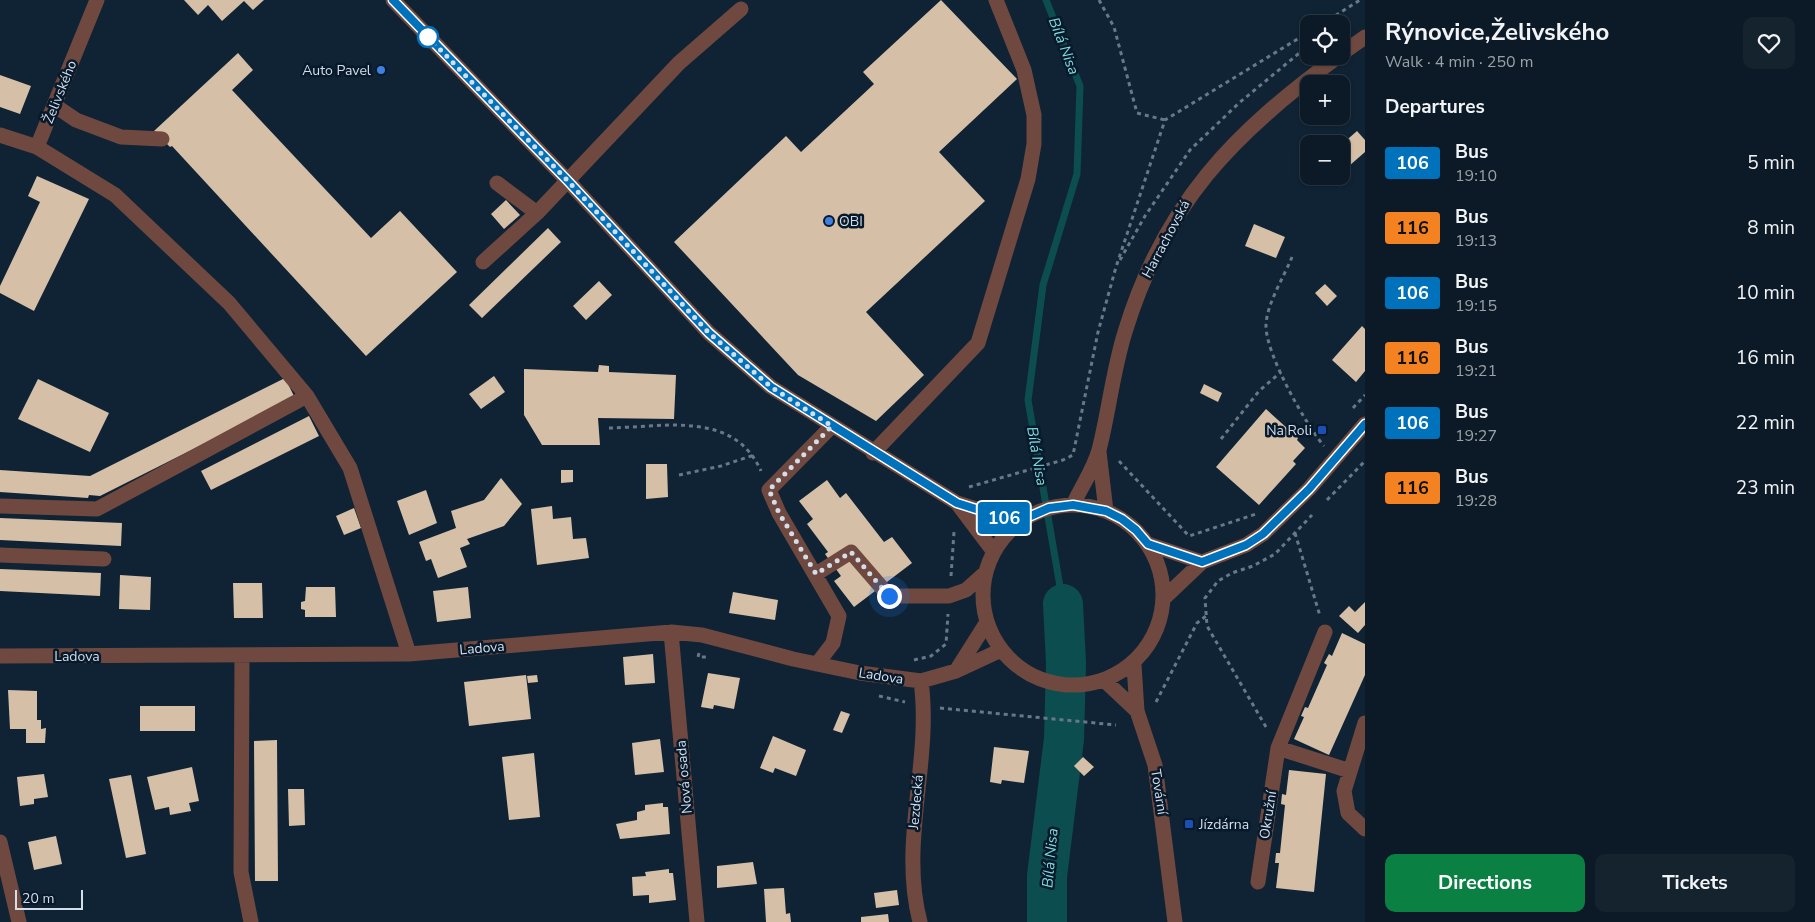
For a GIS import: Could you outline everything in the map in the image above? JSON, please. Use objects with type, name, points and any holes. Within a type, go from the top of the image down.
[{"type":"street","name":"Želivského","points":[[37,148],[97,0]]},
{"type":"street","points":[[393,0],[567,180],[709,333],[771,387],[873,453],[957,503],[1022,519]]},
{"type":"street","points":[[873,453],[978,343],[1028,179],[1034,144],[1034,115],[1024,70],[996,0]]},
{"type":"street","points":[[483,262],[537,213],[679,63],[741,9]]},
{"type":"street","name":"Harrachovská","points":[[1350,48],[1365,37]]},
{"type":"street","name":"Harrachovská","points":[[1073,505],[1099,452],[1117,362],[1132,308],[1176,216],[1193,190],[1251,125],[1326,65]]},
{"type":"street","points":[[54,105],[76,120],[121,137],[162,139]]},
{"type":"street","points":[[0,135],[37,148],[115,195],[229,303],[307,396],[350,468],[409,654]]},
{"type":"street","points":[[497,183],[537,213]]},
{"type":"street","points":[[0,506],[97,509],[307,396]]},
{"type":"street","points":[[1163,599],[1202,562],[1246,545],[1263,534],[1309,489],[1365,424]]},
{"type":"street","points":[[817,664],[833,643],[839,616],[779,513],[769,490],[832,426]]},
{"type":"street","name":"Harrachovská","points":[[1099,452],[1106,511]]},
{"type":"street","points":[[957,503],[994,552]]},
{"type":"street","points":[[1073,505],[1106,511],[1122,519],[1136,530],[1148,544],[1156,560],[1163,599],[1160,620],[1152,640],[1134,665],[1104,680],[1085,685],[1048,682],[1028,674],[999,651],[987,622],[983,598],[985,573],[994,552],[1022,519],[1049,508],[1073,505]]},
{"type":"street","points":[[1148,544],[1202,562]]},
{"type":"street","points":[[816,574],[851,552],[889,596],[949,596],[966,590],[985,573]]},
{"type":"street","points":[[0,555],[104,559]]},
{"type":"street","points":[[956,671],[987,622]]},
{"type":"street","name":"Ladova","points":[[0,656],[409,654],[671,632],[702,635],[817,664],[896,679],[921,681],[956,671],[999,651]]},
{"type":"street","name":"Nová osada","points":[[671,632],[697,922]]},
{"type":"street","name":"Okružní","points":[[1258,882],[1278,748],[1325,632]]},
{"type":"street","points":[[242,655],[241,872],[251,922]]},
{"type":"street","name":"Tovární","points":[[1134,665],[1137,711],[1155,765],[1175,922]]},
{"type":"street","points":[[1104,680],[1137,711]]},
{"type":"street","name":"Jezdecká","points":[[920,922],[916,907],[912,848],[925,707],[921,681]]},
{"type":"street","points":[[1365,723],[1344,791],[1348,813],[1365,829]]},
{"type":"street","points":[[1278,748],[1350,771]]},
{"type":"street","points":[[0,842],[19,922]]},
{"type":"path","points":[[1099,0],[1114,27],[1136,114],[1164,120]]},
{"type":"path","points":[[1337,15],[1360,0]]},
{"type":"path","points":[[969,488],[972,484],[1063,460],[1073,455],[1096,342],[1113,276],[1164,120],[1300,37]]},
{"type":"path","points":[[1292,257],[1268,313],[1266,326],[1269,341],[1295,401],[1322,444],[1334,458]]},
{"type":"path","points":[[1220,440],[1259,391],[1281,372]]},
{"type":"path","points":[[1346,416],[1365,394]]},
{"type":"path","points":[[609,428],[704,426],[727,433],[741,442],[754,455],[769,490]]},
{"type":"path","points":[[1316,450],[1328,436]]},
{"type":"path","points":[[1099,452],[1114,456],[1188,536],[1262,511]]},
{"type":"path","points":[[679,475],[721,466],[754,455]]},
{"type":"path","points":[[1320,507],[1365,461]]},
{"type":"path","points":[[1314,513],[1295,533],[1325,632]]},
{"type":"path","points":[[946,644],[955,523]]},
{"type":"path","points":[[1204,598],[1207,626],[1278,748]]},
{"type":"path","points":[[1156,702],[1197,623],[1206,616]]},
{"type":"path","points":[[925,707],[1116,724]]},
{"type":"building","points":[[184,0],[264,0],[253,10],[244,1],[222,21],[208,5],[198,15]]},
{"type":"building","name":"OBI","points":[[941,0],[1017,79],[939,152],[985,201],[866,312],[924,375],[876,421],[798,375],[674,242],[786,136],[801,152],[874,84],[863,72]]},
{"type":"building","points":[[238,53],[253,70],[232,90],[371,238],[400,211],[457,272],[366,356],[172,146],[170,147],[154,131]]},
{"type":"building","points":[[0,75],[31,86],[20,114],[0,107]]},
{"type":"building","points":[[1357,131],[1365,140],[1365,152],[1350,165],[1350,137]]},
{"type":"building","points":[[37,176],[89,199],[34,311],[0,293],[0,286],[40,202],[28,196]]},
{"type":"building","points":[[506,200],[520,215],[504,229],[491,214]]},
{"type":"building","points":[[1254,224],[1285,237],[1276,258],[1245,246]]},
{"type":"building","points":[[548,228],[561,242],[482,318],[469,305]]},
{"type":"building","points":[[599,281],[612,295],[586,320],[573,306]]},
{"type":"building","points":[[1325,284],[1337,296],[1327,306],[1315,293]]},
{"type":"building","points":[[1362,326],[1365,329],[1365,371],[1356,382],[1332,360]]},
{"type":"building","points":[[599,365],[609,366],[609,372],[676,375],[674,419],[598,418],[600,445],[542,445],[524,415],[524,369],[598,372]]},
{"type":"building","points":[[494,376],[505,392],[481,409],[469,394]]},
{"type":"building","points":[[285,378],[295,398],[100,496],[89,495],[88,498],[0,492],[0,470],[90,476]]},
{"type":"building","points":[[38,379],[109,413],[90,452],[18,419]]},
{"type":"building","points":[[1204,384],[1222,393],[1218,402],[1200,393]]},
{"type":"building","points":[[1266,409],[1298,438],[1297,440],[1305,448],[1293,461],[1296,464],[1259,505],[1216,467]]},
{"type":"building","points":[[309,416],[319,436],[211,490],[201,471]]},
{"type":"building","points":[[646,464],[667,464],[668,497],[646,499]]},
{"type":"building","points":[[561,470],[573,470],[573,482],[561,483]]},
{"type":"building","points":[[501,478],[522,504],[504,526],[467,539],[470,544],[460,548],[467,567],[438,578],[431,559],[426,561],[419,542],[456,528],[451,511],[484,500]]},
{"type":"building","points":[[827,480],[840,498],[846,493],[884,542],[892,537],[912,563],[854,607],[834,581],[841,576],[825,554],[828,552],[807,524],[813,519],[799,501]]},
{"type":"building","points":[[426,490],[437,523],[409,535],[397,501]]},
{"type":"building","points":[[552,506],[553,519],[571,517],[573,539],[586,538],[589,558],[537,565],[531,509]]},
{"type":"building","points":[[354,508],[361,528],[344,535],[336,516]]},
{"type":"building","points":[[0,518],[122,523],[121,546],[0,540]]},
{"type":"building","points":[[0,569],[101,573],[100,596],[0,591]]},
{"type":"building","points":[[120,575],[151,577],[150,610],[119,609]]},
{"type":"building","points":[[233,583],[262,583],[263,618],[234,618]]},
{"type":"building","points":[[306,587],[335,587],[336,617],[305,617],[305,610],[301,609],[301,602],[305,601]]},
{"type":"building","points":[[468,587],[471,618],[437,622],[433,591]]},
{"type":"building","points":[[733,592],[778,600],[775,620],[729,613]]},
{"type":"building","points":[[1365,602],[1365,625],[1358,633],[1339,616],[1349,606],[1355,612]]},
{"type":"building","points":[[1342,633],[1365,644],[1365,675],[1329,755],[1294,739],[1304,717],[1301,716],[1305,707],[1308,708],[1327,665],[1324,663],[1329,654],[1332,656]]},
{"type":"building","points":[[653,654],[655,683],[625,685],[623,657]]},
{"type":"building","points":[[708,673],[740,678],[734,709],[714,705],[713,709],[701,707]]},
{"type":"building","points":[[526,675],[531,719],[469,726],[464,682]]},
{"type":"building","points":[[537,675],[538,682],[528,683],[527,676]]},
{"type":"building","points":[[8,690],[37,691],[37,720],[41,720],[41,729],[46,728],[45,743],[26,743],[26,729],[10,729]]},
{"type":"building","points":[[140,706],[195,706],[195,731],[140,731]]},
{"type":"building","points":[[841,711],[850,714],[842,733],[833,730]]},
{"type":"building","points":[[773,736],[806,750],[796,776],[775,768],[773,773],[760,768]]},
{"type":"building","points":[[660,739],[664,772],[635,775],[632,743]]},
{"type":"building","points":[[277,740],[278,881],[255,881],[254,741]]},
{"type":"building","points":[[994,747],[1029,751],[1024,783],[1002,780],[1001,784],[990,782]]},
{"type":"building","points":[[534,753],[540,817],[509,820],[502,757]]},
{"type":"building","points":[[1083,757],[1094,767],[1084,776],[1074,766]]},
{"type":"building","points":[[192,767],[199,801],[189,803],[191,811],[170,815],[169,807],[155,810],[147,777]]},
{"type":"building","points":[[1289,770],[1326,774],[1314,892],[1276,888],[1279,863],[1275,863],[1276,853],[1280,853],[1285,805],[1281,804],[1282,794],[1286,795]]},
{"type":"building","points":[[44,774],[48,797],[34,799],[34,804],[20,806],[17,777]]},
{"type":"building","points":[[131,775],[146,854],[126,858],[109,779]]},
{"type":"building","points":[[288,789],[304,789],[305,825],[289,826]]},
{"type":"building","points":[[663,803],[663,807],[668,807],[670,834],[620,839],[616,824],[637,820],[637,812],[645,810],[645,805]]},
{"type":"building","points":[[56,836],[62,864],[34,870],[28,842]]},
{"type":"building","points":[[753,862],[757,884],[717,888],[717,866]]},
{"type":"building","points":[[669,869],[669,873],[673,873],[676,900],[649,903],[649,895],[633,896],[632,877],[646,876],[645,872]]},
{"type":"building","points":[[784,888],[786,914],[790,913],[791,922],[766,922],[764,889]]},
{"type":"building","points":[[897,890],[899,905],[876,908],[874,893]]},
{"type":"building","points":[[888,914],[889,922],[861,922],[861,917]]},
{"type":"waterway","name":"Bílá Nisa","points":[[1046,0],[1080,86],[1077,174],[1043,285],[1028,400],[1063,604]]},
{"type":"waterway","name":"Bílá Nisa","points":[[1047,922],[1047,876],[1064,739],[1066,663],[1063,604]]},
{"type":"bus line","name":"106","points":[[393,0],[567,180],[709,333],[771,387],[873,453],[957,503],[1017,522],[1049,508],[1073,505],[1106,511],[1122,519],[1136,530],[1148,544],[1202,562],[1246,545],[1263,534],[1309,489],[1365,424]]},
{"type":"place","name":"Auto Pavel","points":[[381,70]]},
{"type":"place","name":"OBI","points":[[829,221]]},
{"type":"place","name":"Na Roli","points":[[1322,430]]},
{"type":"place","name":"Jízdárna","points":[[1189,824]]},
{"type":"route","points":[[428,37],[567,180],[709,333],[771,387],[832,426],[769,490],[779,513],[816,574],[851,552],[889,596]]}]
